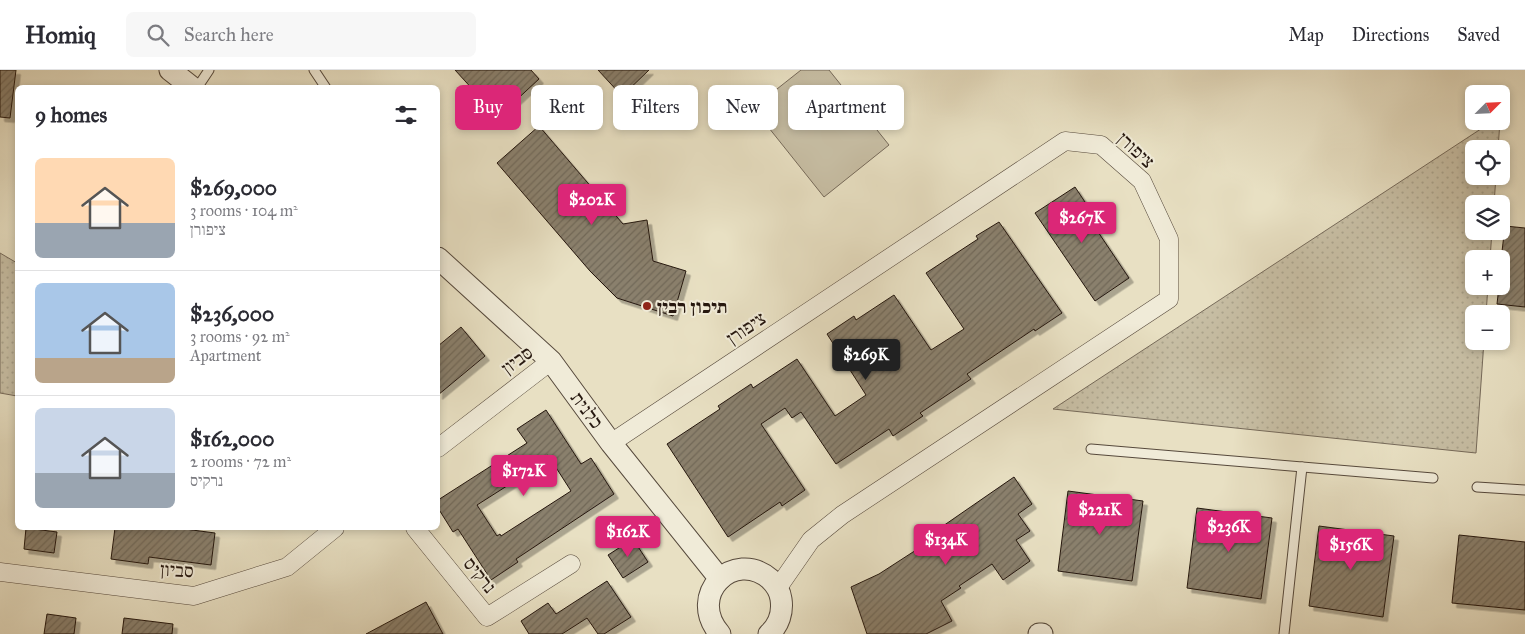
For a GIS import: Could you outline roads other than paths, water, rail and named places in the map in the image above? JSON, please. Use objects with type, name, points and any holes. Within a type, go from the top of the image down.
[{"type":"street","points":[[170,70],[189,85]]},
{"type":"street","name":"ציפורן","points":[[611,443],[1065,141],[1101,145],[1142,182],[1169,239],[1169,299],[842,515],[811,540],[777,589]]},
{"type":"street","name":"כלנית","points":[[440,260],[551,361],[611,443],[720,579]]},
{"type":"street","name":"סביון","points":[[440,446],[551,361]]},
{"type":"street","name":"סביון","points":[[0,572],[194,596],[287,567],[333,530]]},
{"type":"street","name":"נרקיס","points":[[417,530],[486,617],[572,564]]},
{"type":"street","points":[[719,634],[708,612],[708,599],[712,588],[720,579],[730,572],[742,569],[754,570],[765,575],[774,583],[780,594],[781,613],[777,624],[769,634]]},
{"type":"lane","points":[[199,85],[209,70]]},
{"type":"lane","points":[[314,70],[324,85]]},
{"type":"lane","points":[[1091,449],[1433,478]]},
{"type":"lane","points":[[1284,634],[1302,467]]},
{"type":"lane","points":[[1477,487],[1525,490]]},
{"type":"place","name":"תיכון רבין","points":[[647,306]]}]
